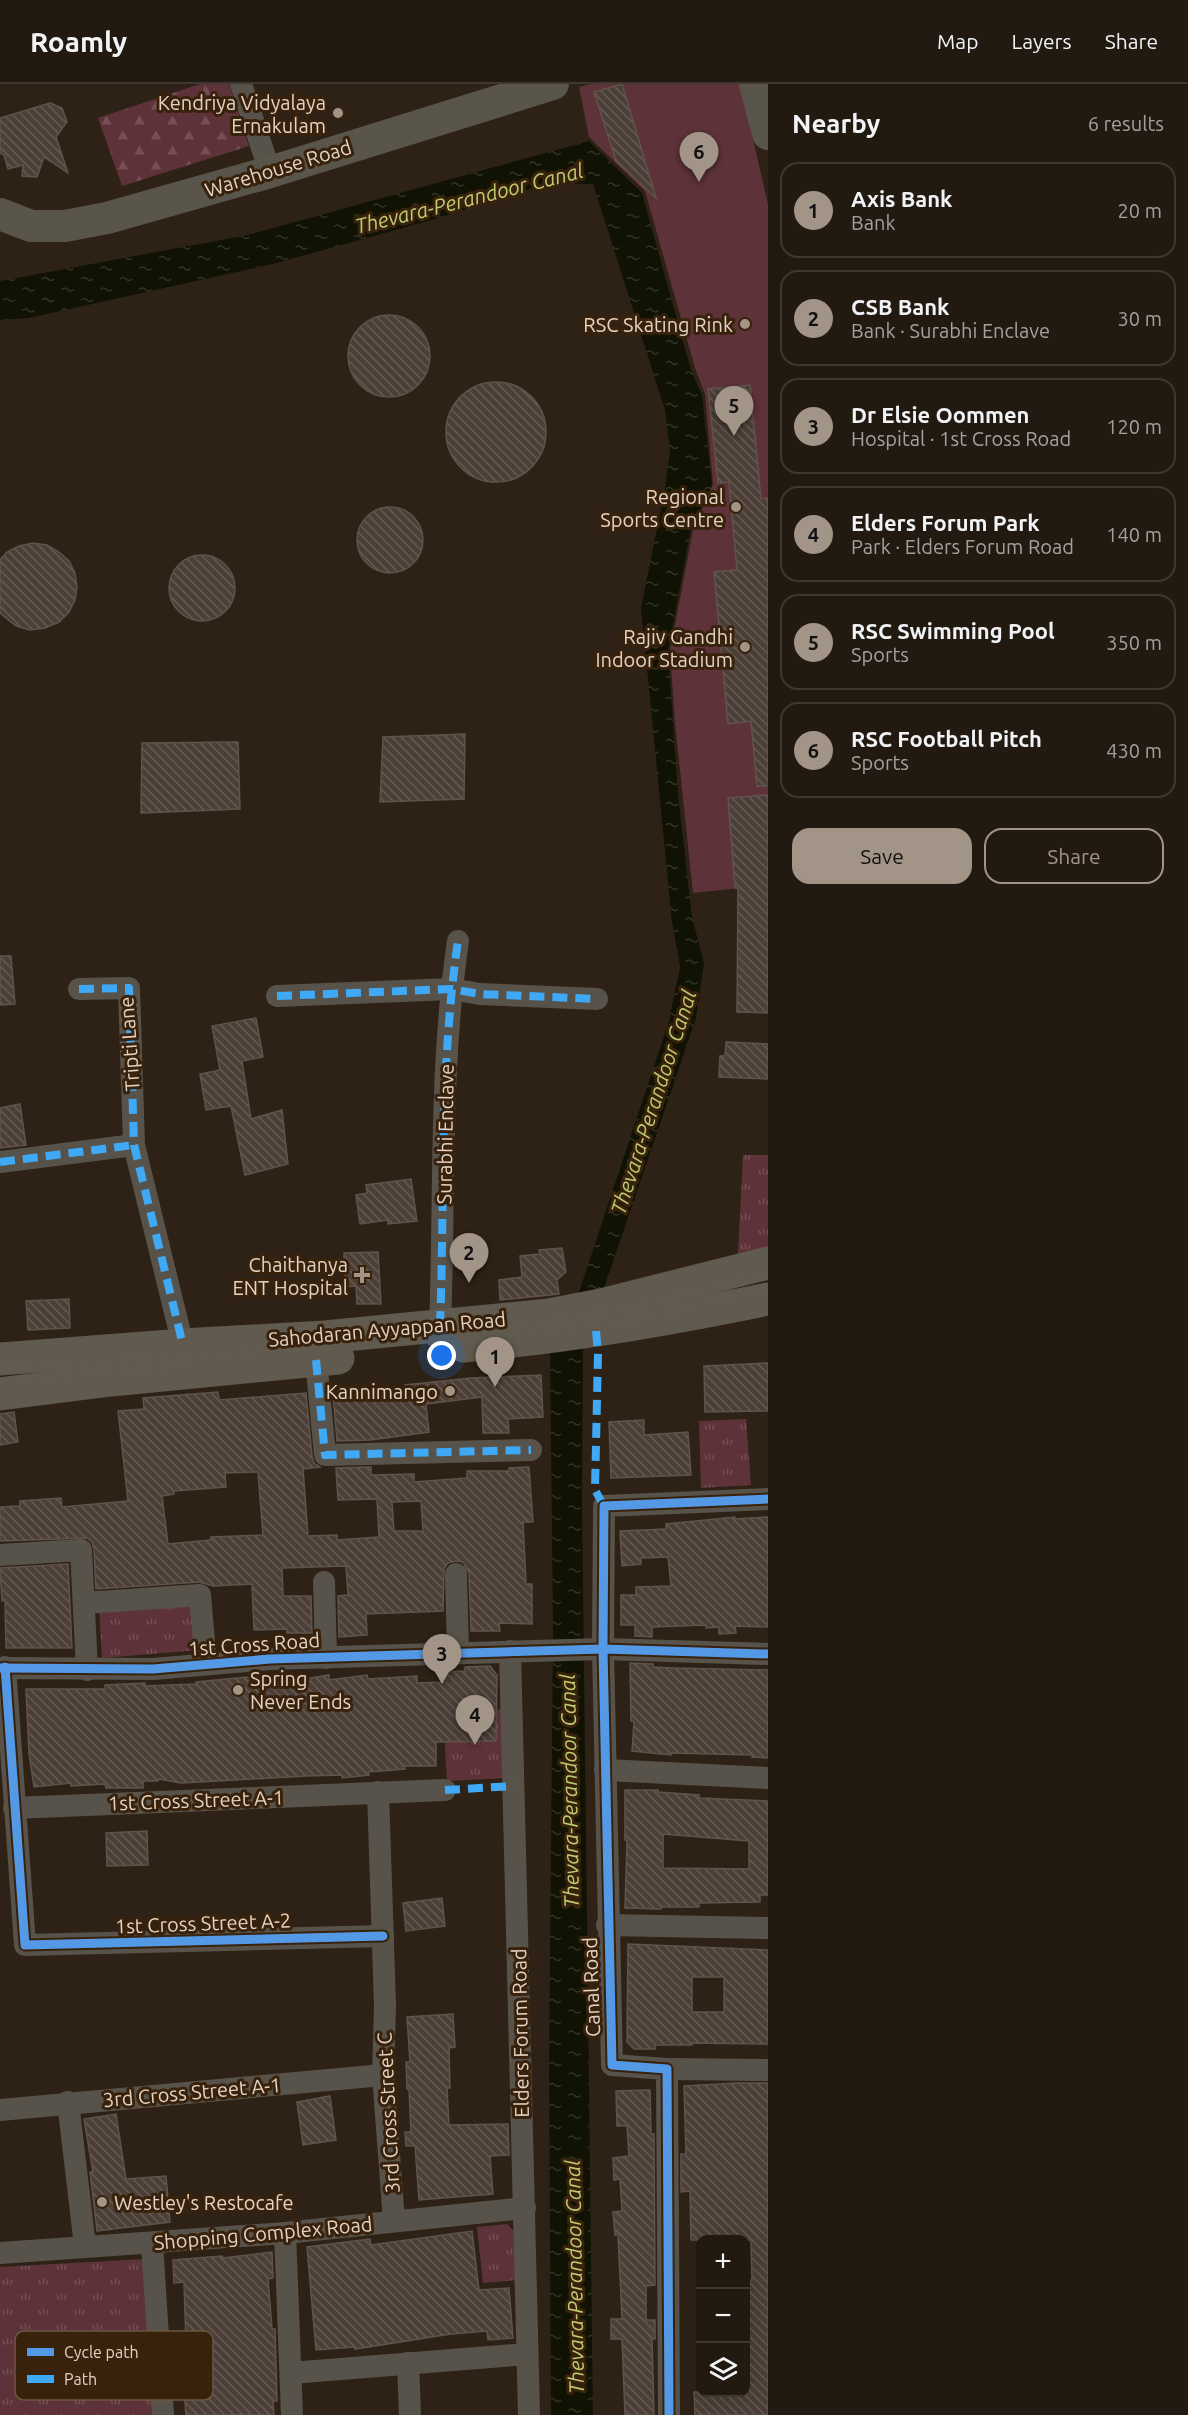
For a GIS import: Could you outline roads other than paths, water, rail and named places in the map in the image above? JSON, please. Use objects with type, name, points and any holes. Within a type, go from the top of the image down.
[{"type":"main road","name":"Sahodaran Ayyappan Road","points":[[599,1318],[768,1263]]},
{"type":"main road","name":"Sahodaran Ayyappan Road","points":[[0,1394],[111,1380],[316,1360],[599,1318],[768,1299]]},
{"type":"main road","name":"Sahodaran Ayyappan Road","points":[[0,1359],[325,1337],[440,1326],[543,1327]]},
{"type":"street","points":[[241,84],[270,172]]},
{"type":"street","name":"Warehouse Road","points":[[0,214],[32,226],[65,226],[106,218],[270,172],[553,84]]},
{"type":"street","points":[[755,84],[768,134]]},
{"type":"street","name":"Surabhi Enclave","points":[[440,1326],[446,1054],[451,989],[458,941]]},
{"type":"street","name":"Tripti Lane","points":[[79,989],[129,988],[134,1145],[183,1345]]},
{"type":"street","points":[[277,996],[451,989],[480,994],[597,999]]},
{"type":"street","points":[[0,1162],[134,1145]]},
{"type":"street","points":[[316,1360],[326,1455],[531,1450]]},
{"type":"street","name":"Canal Road","points":[[667,2069],[612,2065],[607,1925],[603,1649],[604,1506],[768,1499]]},
{"type":"street","points":[[0,1555],[81,1550],[87,1670]]},
{"type":"street","points":[[456,1574],[458,1652]]},
{"type":"street","points":[[324,1582],[326,1658]]},
{"type":"street","points":[[84,1603],[201,1595],[206,1664]]},
{"type":"street","name":"1st Cross Road","points":[[2,1667],[87,1670],[153,1669],[206,1664],[458,1652],[603,1649],[768,1654]]},
{"type":"street","name":"Elders Forum Road","points":[[510,1651],[529,2415]]},
{"type":"street","points":[[2,1667],[14,1808]]},
{"type":"street","points":[[605,1770],[768,1778]]},
{"type":"street","name":"1st Cross Street A-1","points":[[14,1808],[445,1790]]},
{"type":"street","name":"3rd Cross Street C","points":[[378,1792],[385,2005],[383,2075],[394,2221]]},
{"type":"street","name":"1st Cross Street A-2","points":[[14,1808],[25,1945],[383,1936]]},
{"type":"street","points":[[607,1925],[768,1928]]},
{"type":"street","points":[[669,2415],[667,2069],[768,2070]]},
{"type":"street","name":"3rd Cross Street A-1","points":[[0,2110],[383,2075]]},
{"type":"street","points":[[68,2102],[85,2246]]},
{"type":"street","name":"Shopping Complex Road","points":[[0,2253],[285,2233],[525,2208]]},
{"type":"street","points":[[285,2233],[292,2415]]},
{"type":"street","points":[[152,2243],[158,2331]]},
{"type":"street","points":[[291,2373],[527,2354]]},
{"type":"street","points":[[408,2363],[410,2415]]},
{"type":"street","points":[[162,2400],[163,2415]]},
{"type":"water","name":"Thevara-Perandoor Canal","points":[[589,141],[642,193],[691,370],[702,395],[712,485],[691,529],[668,651],[678,794],[692,917],[704,963],[696,1018],[583,1350],[582,1501],[593,2415],[551,2415],[549,2064],[553,1630],[550,1352],[575,1304],[669,1021],[680,967],[672,922],[641,608],[664,494],[670,451],[665,410],[593,184],[548,183],[442,217],[277,263],[29,318],[0,320],[0,281],[248,235]]},
{"type":"railway","points":[[0,1369],[211,1355],[538,1323],[645,1305],[768,1274]]},
{"type":"railway","points":[[428,1343],[539,1333],[647,1317],[768,1288]]},
{"type":"railway","points":[[0,1380],[189,1365]]},
{"type":"place","name":"Kendriya Vidyalaya Ernakulam","points":[[338,113]]},
{"type":"place","name":"RSC Football Pitch","points":[[699,182]]},
{"type":"place","name":"RSC Skating Rink","points":[[745,324]]},
{"type":"place","name":"RSC Swimming Pool","points":[[734,436]]},
{"type":"place","name":"Regional Sports Centre","points":[[736,507]]},
{"type":"place","name":"Rajiv Gandhi Indoor Stadium","points":[[745,647]]},
{"type":"place","name":"Chaithanya ENT Hospital","points":[[362,1275]]},
{"type":"place","name":"CSB Bank","points":[[469,1283]]},
{"type":"place","name":"Axis Bank","points":[[495,1387]]},
{"type":"place","name":"Kannimango","points":[[450,1391]]},
{"type":"place","name":"Dr Elsie Oommen","points":[[442,1684]]},
{"type":"place","name":"Spring Never Ends","points":[[238,1690]]},
{"type":"place","name":"Elders Forum Park","points":[[475,1745]]},
{"type":"place","name":"Westley's Restocafe","points":[[102,2202]]}]
